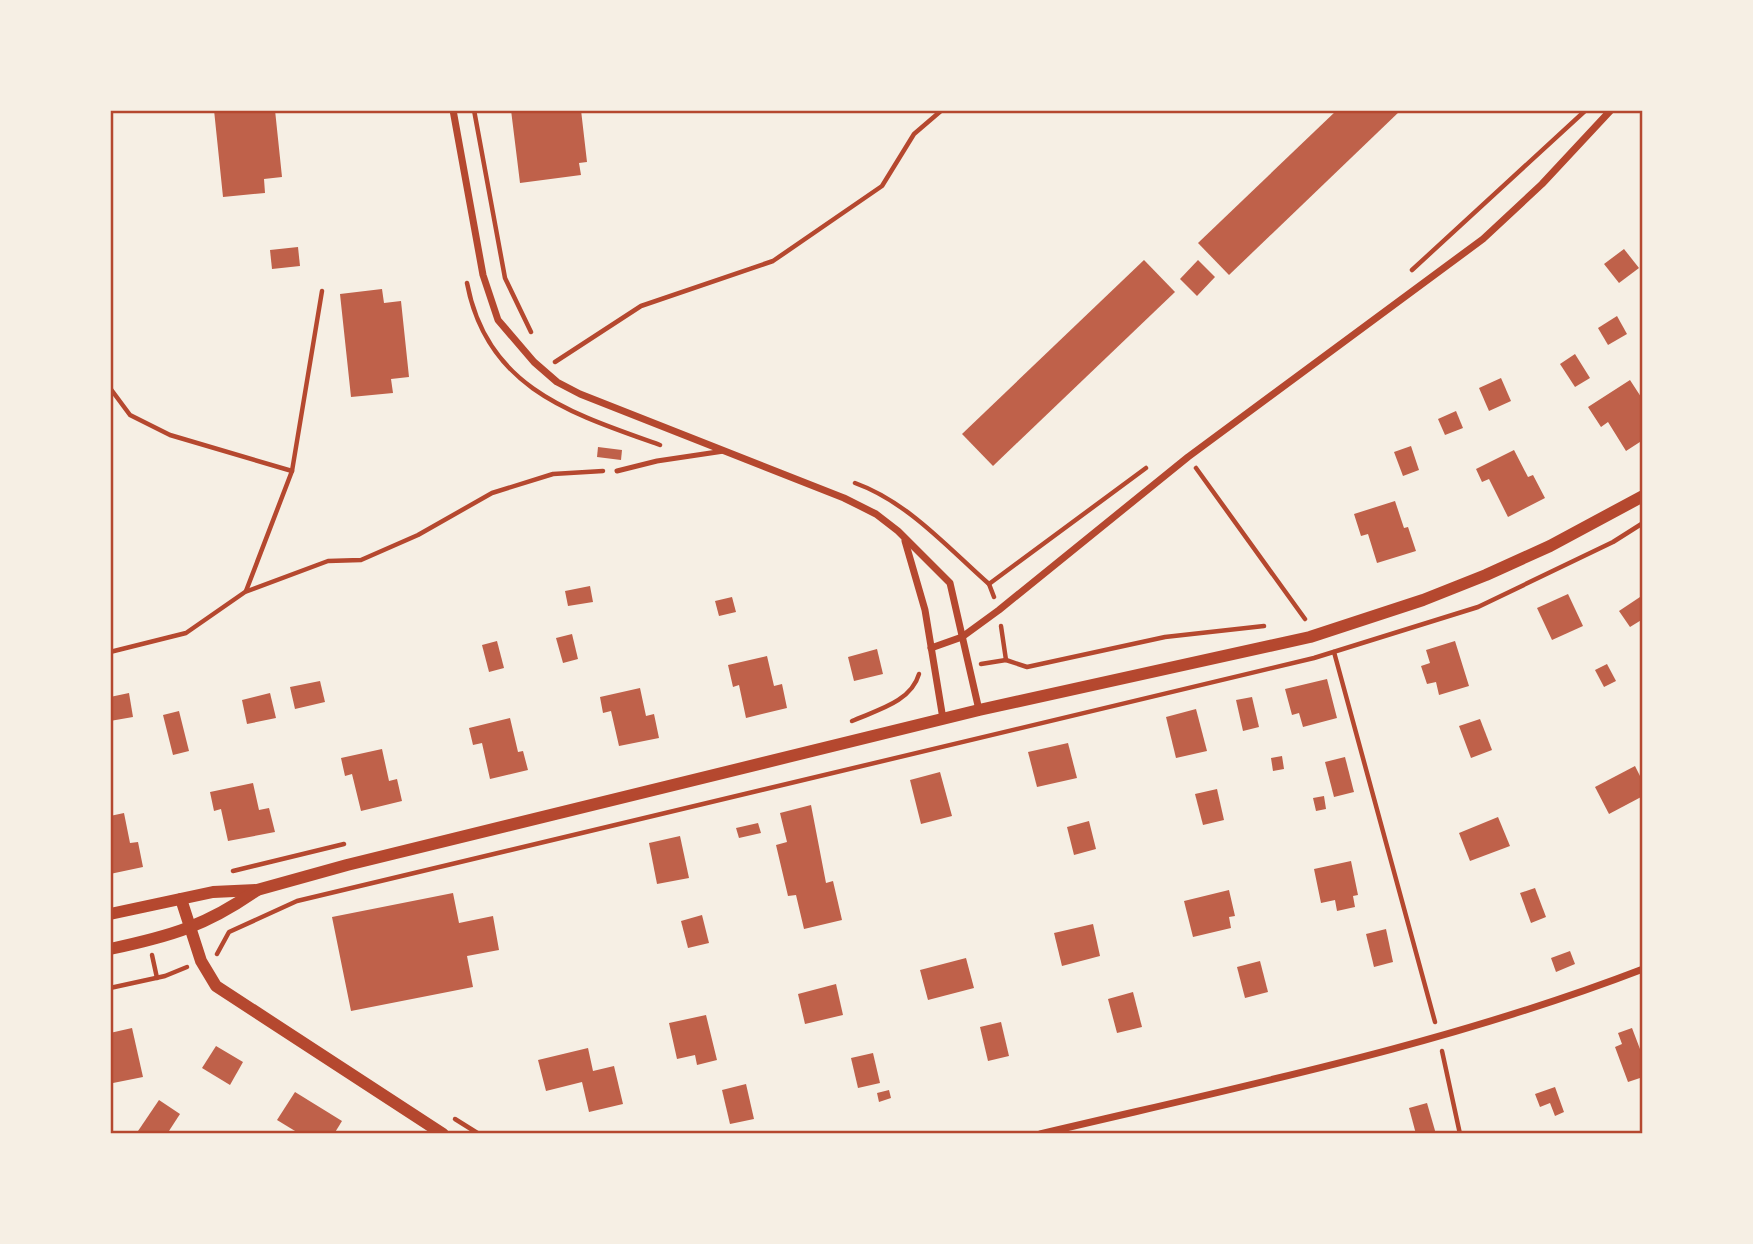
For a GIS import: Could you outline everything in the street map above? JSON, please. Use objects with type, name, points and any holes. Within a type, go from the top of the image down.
[{"type":"street","points":[[453,110],[483,275],[498,320],[543,370],[580,394],[844,498],[876,514],[904,537],[950,583],[979,710]]},
{"type":"street","points":[[931,648],[962,637],[1188,457],[1483,239],[1542,184],[1611,110]]},
{"type":"street","points":[[110,914],[213,892],[257,890],[979,710],[1310,637],[1423,600],[1486,575],[1550,547],[1643,496]]},
{"type":"street","points":[[904,537],[918,579],[943,719]]},
{"type":"street","points":[[110,948],[190,929],[222,915],[257,890]]},
{"type":"street","points":[[181,899],[201,961],[216,986],[443,1134]]},
{"type":"street","points":[[1040,1134],[1439,1038],[1566,998],[1643,969]]},
{"type":"lane","points":[[617,471],[657,461],[725,451]]},
{"type":"path","points":[[474,110],[505,278],[517,308],[536,340]]},
{"type":"path","points":[[543,370],[560,362],[641,306],[774,261],[882,186],[914,134],[942,110]]},
{"type":"path","points":[[1407,274],[1586,110]]},
{"type":"path","points":[[245,592],[292,471],[322,291]]},
{"type":"path","points":[[551,354],[560,362]]},
{"type":"path","points":[[110,388],[130,415],[170,435],[292,471]]},
{"type":"path","points":[[1188,457],[1305,617]]},
{"type":"path","points":[[849,481],[874,490],[911,515],[989,583],[1147,467]]},
{"type":"path","points":[[110,652],[186,634],[245,592],[328,561],[361,560],[418,535],[504,489],[553,474],[617,471]]},
{"type":"path","points":[[110,988],[165,976],[220,953],[229,932],[297,901],[1334,652],[1478,607],[1613,542],[1643,523]]},
{"type":"path","points":[[1292,620],[1315,614]]},
{"type":"path","points":[[1027,667],[1165,637],[1267,625]]},
{"type":"path","points":[[1334,652],[1439,1038],[1460,1134]]},
{"type":"path","points":[[844,725],[905,697],[916,686],[921,669]]},
{"type":"path","points":[[220,874],[351,843]]},
{"type":"building","points":[[214,110],[275,110],[282,177],[264,179],[265,193],[223,197]]},
{"type":"building","points":[[511,110],[581,110],[587,162],[579,163],[581,175],[520,183]]},
{"type":"building","points":[[1337,110],[1401,110],[1229,275],[1198,243]]},
{"type":"building","points":[[298,247],[300,266],[272,269],[270,250]]},
{"type":"building","points":[[1624,249],[1639,268],[1619,283],[1604,264]]},
{"type":"building","points":[[1144,260],[1175,292],[993,466],[962,434]]},
{"type":"building","points":[[1198,260],[1215,277],[1197,296],[1180,279]]},
{"type":"building","points":[[382,289],[384,303],[401,301],[409,377],[391,379],[393,393],[351,397],[340,294]]},
{"type":"building","points":[[1617,316],[1627,334],[1608,345],[1598,328]]},
{"type":"building","points":[[1575,354],[1590,378],[1575,387],[1560,364]]},
{"type":"building","points":[[1501,378],[1511,401],[1489,411],[1479,388]]},
{"type":"building","points":[[1630,380],[1643,400],[1643,440],[1626,451],[1608,422],[1601,427],[1588,407]]},
{"type":"building","points":[[1456,411],[1463,428],[1445,435],[1438,419]]},
{"type":"building","points":[[1411,446],[1419,470],[1403,476],[1394,452]]},
{"type":"building","points":[[598,447],[622,450],[621,460],[597,457]]},
{"type":"building","points":[[1514,450],[1528,477],[1533,475],[1545,498],[1508,517],[1489,479],[1482,482],[1476,469]]},
{"type":"building","points":[[1395,501],[1404,528],[1408,527],[1416,551],[1377,563],[1368,534],[1361,536],[1354,514]]},
{"type":"building","points":[[590,586],[593,602],[568,606],[565,591]]},
{"type":"building","points":[[1568,594],[1583,626],[1552,640],[1537,608]]},
{"type":"building","points":[[1643,595],[1643,619],[1630,627],[1619,611]]},
{"type":"building","points":[[732,597],[736,612],[719,616],[715,601]]},
{"type":"building","points":[[572,634],[578,659],[563,663],[556,638]]},
{"type":"building","points":[[497,641],[504,668],[489,672],[482,645]]},
{"type":"building","points":[[1455,641],[1469,686],[1439,695],[1436,682],[1427,684],[1421,666],[1430,663],[1426,650]]},
{"type":"building","points":[[877,649],[883,674],[854,681],[848,657]]},
{"type":"building","points":[[767,656],[774,686],[782,684],[787,708],[746,718],[739,685],[733,687],[728,665]]},
{"type":"building","points":[[1607,664],[1616,681],[1604,687],[1595,670]]},
{"type":"building","points":[[1327,679],[1337,718],[1303,727],[1299,713],[1292,715],[1285,689]]},
{"type":"building","points":[[320,681],[325,702],[295,709],[290,687]]},
{"type":"building","points":[[640,688],[646,716],[654,714],[659,738],[619,746],[611,711],[603,713],[600,697]]},
{"type":"building","points":[[129,693],[133,717],[110,721],[110,697]]},
{"type":"building","points":[[270,693],[276,718],[247,724],[242,700]]},
{"type":"building","points":[[1252,697],[1259,727],[1243,731],[1236,700]]},
{"type":"building","points":[[1196,709],[1207,751],[1176,758],[1166,717]]},
{"type":"building","points":[[179,711],[189,751],[173,755],[163,715]]},
{"type":"building","points":[[510,718],[518,752],[523,751],[528,770],[490,779],[482,743],[473,745],[469,728]]},
{"type":"building","points":[[1480,719],[1492,750],[1471,758],[1459,726]]},
{"type":"building","points":[[1068,743],[1077,778],[1037,787],[1028,752]]},
{"type":"building","points":[[382,749],[389,781],[397,779],[402,801],[361,811],[352,774],[345,776],[341,758]]},
{"type":"building","points":[[1282,756],[1284,769],[1273,771],[1271,758]]},
{"type":"building","points":[[1345,757],[1354,792],[1334,797],[1325,762]]},
{"type":"building","points":[[1635,766],[1643,782],[1643,796],[1609,814],[1595,787]]},
{"type":"building","points":[[940,772],[952,816],[921,824],[910,780]]},
{"type":"building","points":[[253,783],[259,810],[269,808],[275,832],[228,841],[221,809],[214,811],[210,792]]},
{"type":"building","points":[[1217,789],[1224,820],[1203,825],[1195,794]]},
{"type":"building","points":[[1324,796],[1326,809],[1316,811],[1313,798]]},
{"type":"building","points":[[811,805],[826,883],[833,881],[842,920],[804,929],[796,895],[788,896],[776,845],[787,842],[780,813]]},
{"type":"building","points":[[124,813],[130,843],[138,842],[143,867],[110,874],[110,816]]},
{"type":"building","points":[[1498,817],[1510,846],[1470,861],[1459,833]]},
{"type":"building","points":[[1089,821],[1096,849],[1074,855],[1067,827]]},
{"type":"building","points":[[758,823],[761,833],[739,838],[736,828]]},
{"type":"building","points":[[680,836],[689,878],[657,884],[649,843]]},
{"type":"building","points":[[1351,861],[1358,895],[1353,896],[1355,907],[1337,911],[1335,900],[1321,903],[1314,869]]},
{"type":"building","points":[[1535,888],[1546,917],[1531,923],[1520,893]]},
{"type":"building","points":[[1229,890],[1235,916],[1229,917],[1231,928],[1193,937],[1184,901]]},
{"type":"building","points":[[453,893],[459,923],[493,916],[499,950],[467,956],[473,987],[351,1011],[332,917]]},
{"type":"building","points":[[702,915],[709,943],[688,948],[681,921]]},
{"type":"building","points":[[1093,924],[1100,956],[1062,966],[1054,933]]},
{"type":"building","points":[[1386,929],[1393,962],[1374,967],[1366,934]]},
{"type":"building","points":[[1570,951],[1575,964],[1556,972],[1551,958]]},
{"type":"building","points":[[966,958],[974,988],[928,1000],[920,970]]},
{"type":"building","points":[[1260,961],[1268,992],[1245,998],[1237,967]]},
{"type":"building","points":[[836,984],[843,1015],[805,1024],[798,994]]},
{"type":"building","points":[[1133,992],[1142,1027],[1117,1033],[1108,999]]},
{"type":"building","points":[[706,1015],[717,1060],[697,1065],[695,1055],[677,1059],[669,1023]]},
{"type":"building","points":[[1001,1022],[1009,1056],[988,1061],[980,1027]]},
{"type":"building","points":[[132,1028],[143,1077],[113,1083],[110,1033]]},
{"type":"building","points":[[1632,1028],[1643,1057],[1643,1077],[1628,1082],[1615,1047],[1622,1044],[1618,1033]]},
{"type":"building","points":[[216,1046],[243,1062],[230,1085],[202,1068]]},
{"type":"building","points":[[588,1048],[593,1071],[614,1066],[623,1104],[589,1112],[582,1082],[546,1091],[538,1060]]},
{"type":"building","points":[[873,1053],[880,1083],[858,1088],[851,1058]]},
{"type":"building","points":[[746,1084],[754,1119],[730,1124],[722,1090]]},
{"type":"building","points":[[1555,1087],[1564,1112],[1555,1116],[1550,1103],[1540,1107],[1535,1094]]},
{"type":"building","points":[[889,1090],[891,1098],[879,1102],[877,1093]]},
{"type":"building","points":[[295,1092],[342,1121],[334,1134],[300,1134],[277,1120]]},
{"type":"building","points":[[159,1100],[180,1114],[167,1134],[136,1134]]},
{"type":"building","points":[[1427,1103],[1436,1134],[1416,1134],[1409,1108]]}]
